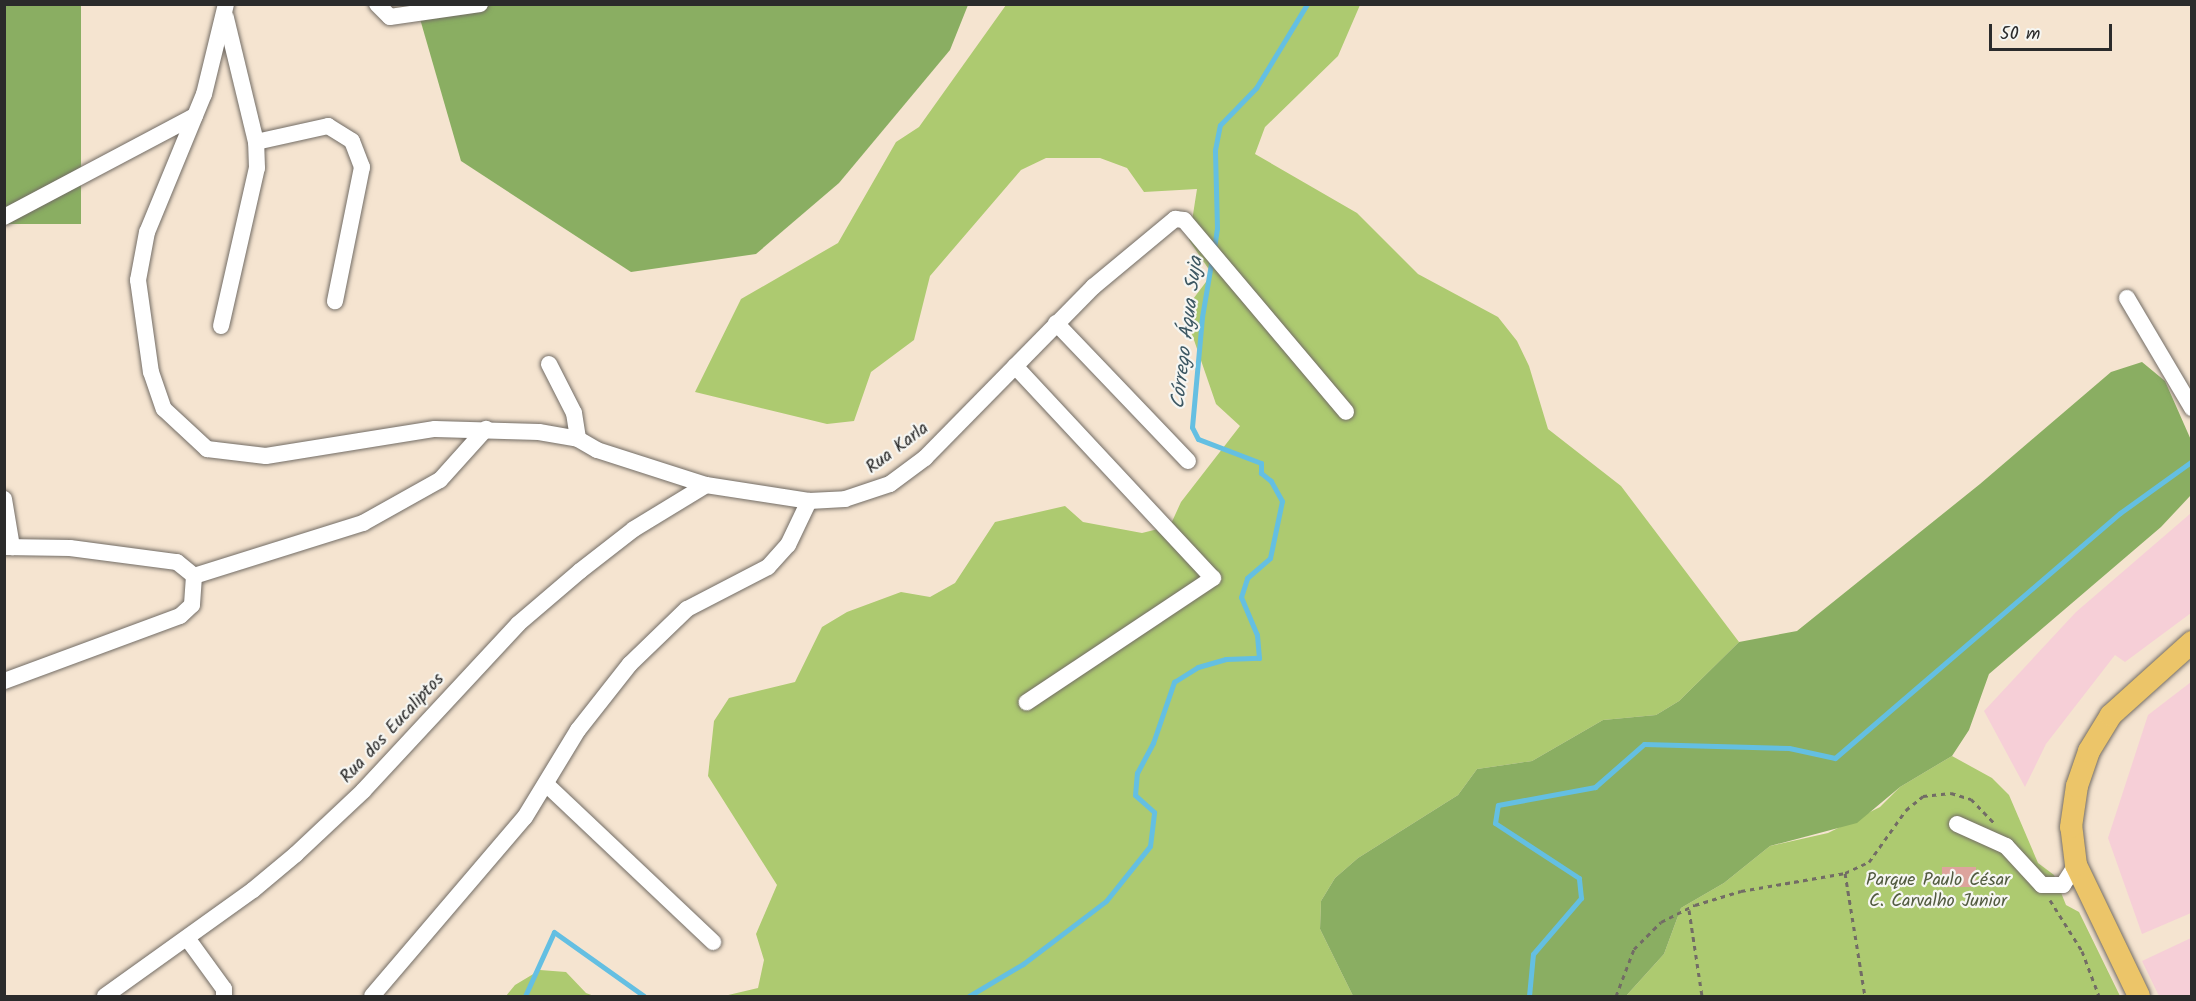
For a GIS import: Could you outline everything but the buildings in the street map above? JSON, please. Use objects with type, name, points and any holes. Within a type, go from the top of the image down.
[{"type":"main road","points":[[2139,996],[2076,866],[2071,827],[2077,786],[2089,751],[2111,715],[2192,642]]},
{"type":"street","points":[[377,4],[390,17],[480,4]]},
{"type":"street","points":[[226,11],[195,116],[147,232],[138,280],[152,372],[164,409],[182,429],[207,449],[266,456],[392,433],[486,429],[578,439],[574,413],[549,364]]},
{"type":"street","points":[[221,326],[257,168],[256,142],[226,11]]},
{"type":"street","points":[[4,217],[195,116]]},
{"type":"street","points":[[256,142],[328,126],[352,141],[362,167],[335,302]]},
{"type":"street","name":"Rua Karla","points":[[578,439],[597,450],[706,485],[809,501],[845,499],[890,484],[963,422],[1056,323],[1127,257],[1175,219],[1184,220],[1346,412]]},
{"type":"street","points":[[2127,298],[2192,408]]},
{"type":"street","points":[[1056,323],[1188,461]]},
{"type":"street","points":[[1015,366],[1213,578],[1027,702]]},
{"type":"street","points":[[194,576],[363,524],[440,480],[486,429]]},
{"type":"street","name":"Rua dos Eucaliptos","points":[[105,996],[253,890],[363,791],[518,624],[607,548],[706,485]]},
{"type":"street","points":[[4,499],[8,547],[70,548],[177,562],[194,576]]},
{"type":"street","points":[[372,996],[525,818],[578,730],[630,664],[687,609],[768,567],[789,545],[809,501]]},
{"type":"street","points":[[4,681],[180,616],[192,605],[194,576]]},
{"type":"street","points":[[546,784],[713,942]]},
{"type":"street","points":[[1957,824],[2006,846],[2042,885],[2063,885],[2076,866]]},
{"type":"street","points":[[187,938],[224,989],[224,996]]},
{"type":"path","points":[[1616,996],[1634,949],[1661,922],[1741,891],[1845,873],[1869,862],[1880,851],[1906,810],[1923,796],[1951,793],[1971,799],[1991,817],[2006,846]]},
{"type":"path","points":[[1845,873],[1864,996]]},
{"type":"path","points":[[2042,885],[2082,951],[2099,996]]},
{"type":"path","points":[[1689,910],[1702,996]]},
{"type":"shaded area","points":[[2191,513],[2191,613],[2125,662],[2115,655],[2046,744],[2025,787],[1984,711],[2076,612]]},
{"type":"shaded area","points":[[2191,682],[2191,913],[2142,934],[2108,838],[2148,715]]},
{"type":"shaded area","points":[[2191,938],[2191,996],[2159,996],[2142,961]]},
{"type":"green space","points":[[4,5],[81,5],[81,224],[4,224]]},
{"type":"green space","points":[[416,5],[968,5],[950,50],[839,183],[756,254],[631,272],[461,161]]},
{"type":"green space","points":[[1006,5],[1360,5],[1338,56],[1265,127],[1255,154],[1357,213],[1418,274],[1498,317],[1517,341],[1529,366],[1548,429],[1621,486],[1739,642],[1679,701],[1656,715],[1603,720],[1532,761],[1477,769],[1458,795],[1358,858],[1335,878],[1321,901],[1320,929],[1353,996],[724,996],[758,988],[764,960],[756,934],[777,885],[708,776],[714,721],[729,698],[795,682],[822,627],[847,612],[901,592],[930,597],[955,583],[995,522],[1065,506],[1083,522],[1142,533],[1170,526],[1181,502],[1240,426],[1216,404],[1184,311],[1212,274],[1189,240],[1197,189],[1144,192],[1127,168],[1100,158],[1046,158],[1021,170],[930,276],[914,340],[871,372],[854,421],[827,424],[695,392],[741,299],[838,243],[896,142],[919,127]]},
{"type":"green space","points":[[2142,362],[2165,381],[2191,440],[2191,495],[2161,527],[1989,674],[1969,730],[1952,756],[1900,787],[1857,823],[1770,846],[1724,883],[1681,908],[1664,954],[1626,996],[1353,996],[1320,929],[1321,901],[1335,878],[1358,858],[1458,795],[1477,769],[1532,761],[1603,720],[1656,715],[1679,701],[1739,642],[1797,631],[1980,484],[2111,372]]},
{"type":"green space","name":"Parque Paulo César C. Carvalho Junior","points":[[1952,756],[1992,778],[2009,795],[2038,863],[2054,875],[2066,905],[2079,912],[2120,996],[1626,996],[1664,954],[1681,908],[1724,883],[1770,846],[1828,833],[1880,807],[1900,787]]},
{"type":"green space","points":[[540,970],[566,972],[586,993],[594,996],[506,996],[515,985]]},
{"type":"waterway","name":"Córrego Água Suja","points":[[1214,249],[1217,228],[1215,150],[1220,125],[1256,88],[1307,4]]},
{"type":"waterway","name":"Córrego Água Suja","points":[[969,996],[1023,964],[1106,901],[1150,846],[1154,812],[1135,795],[1137,773],[1153,743],[1174,682],[1198,667],[1226,659],[1259,658],[1257,635],[1241,597],[1247,578],[1270,558],[1282,501],[1271,481],[1261,473],[1261,463],[1198,439],[1192,427],[1202,317],[1212,258]]},
{"type":"waterway","points":[[1529,996],[1533,954],[1581,898],[1579,878],[1495,823],[1498,805],[1595,787],[1644,744],[1789,748],[1835,758],[2120,513],[2192,461]]},
{"type":"waterway","name":"Córrego Água Suja","points":[[525,996],[554,932],[644,996]]}]
